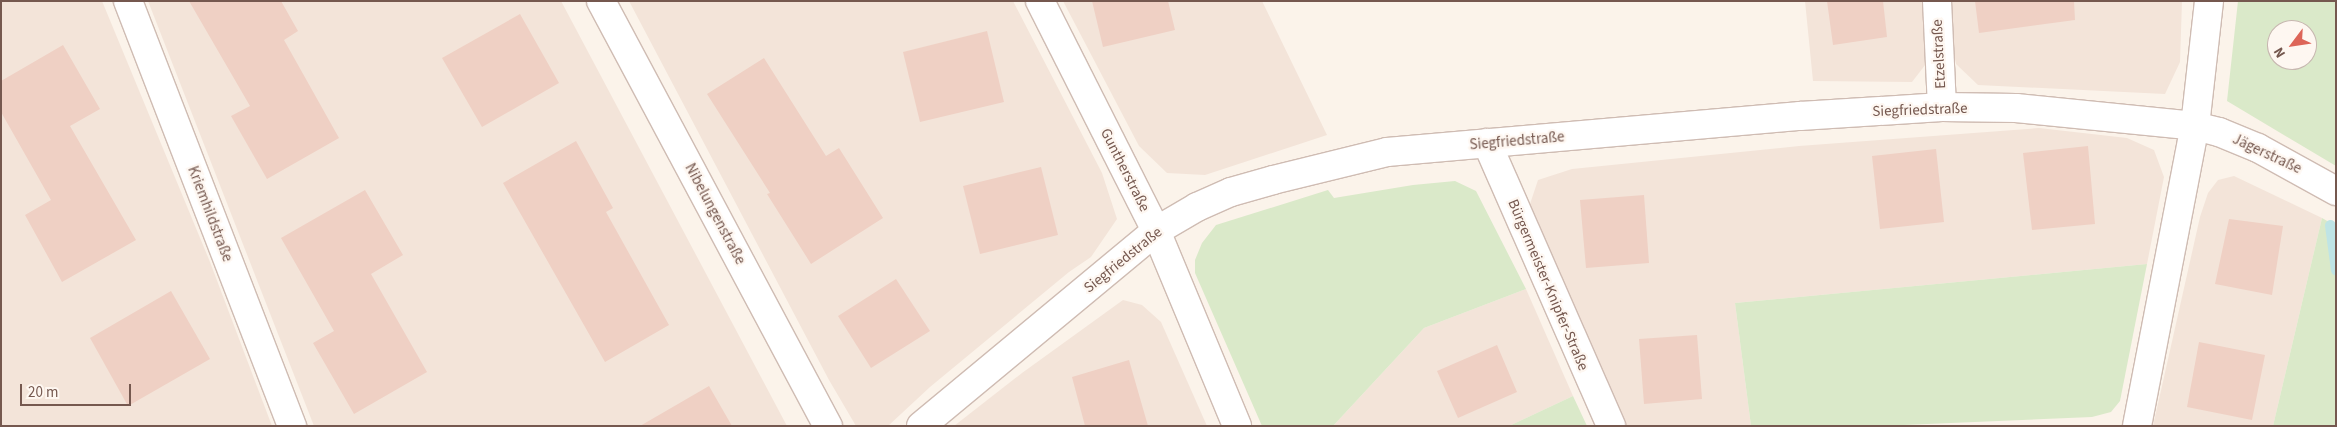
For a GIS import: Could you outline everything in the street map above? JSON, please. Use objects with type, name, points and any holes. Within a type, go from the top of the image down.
[{"type":"street","name":"Kriemhildstraße","points":[[128,1],[292,426]]},
{"type":"street","name":"Nibelungenstraße","points":[[601,1],[828,426]]},
{"type":"street","name":"Guntherstraße","points":[[1040,1],[1156,231],[1237,426]]},
{"type":"street","name":"Etzelstraße","points":[[1937,1],[1942,107]]},
{"type":"street","points":[[2137,426],[2195,126],[2210,1]]},
{"type":"street","name":"Siegfriedstraße","points":[[921,426],[1156,231],[1197,207],[1231,192],[1387,152],[1942,107],[2016,108],[2195,126]]},
{"type":"street","name":"Jägerstraße","points":[[2195,126],[2219,132],[2258,148],[2336,191]]},
{"type":"street","name":"Bürgermeister-Knipfer-Straße","points":[[1487,143],[1611,426]]},
{"type":"shaded area","points":[[1,1],[102,1],[210,262],[272,426],[1,426]]},
{"type":"shaded area","points":[[148,1],[561,1],[787,426],[314,426]]},
{"type":"shaded area","points":[[629,1],[1013,1],[1102,173],[1117,219],[1091,257],[1069,272],[930,387],[888,426],[856,426],[829,380]]},
{"type":"shaded area","points":[[1063,1],[1262,1],[1327,135],[1205,175],[1167,173],[1139,146]]},
{"type":"shaded area","points":[[1805,1],[1926,1],[1929,60],[1912,82],[1813,81]]},
{"type":"shaded area","points":[[1949,1],[2182,1],[2180,62],[2165,94],[1978,85],[1956,64],[1950,34]]},
{"type":"shaded area","points":[[2039,128],[2127,138],[2154,150],[2164,177],[2147,264],[1735,303],[1751,426],[1626,426],[1614,404],[1530,204],[1538,180],[1572,169],[1799,146]]},
{"type":"shaded area","points":[[2234,176],[2322,218],[2273,426],[2153,426],[2200,217],[2208,193],[2218,180]]},
{"type":"shaded area","points":[[1526,289],[1573,396],[1509,426],[1333,426],[1424,328]]},
{"type":"shaded area","points":[[1123,300],[1142,305],[1161,322],[1207,426],[954,426],[1022,373]]},
{"type":"green space","points":[[2238,1],[2336,1],[2336,166],[2227,101]]},
{"type":"green space","points":[[1455,181],[1476,191],[1526,289],[1424,328],[1333,426],[1262,426],[1195,273],[1195,260],[1202,243],[1216,225],[1328,190],[1334,198],[1413,185]]},
{"type":"green space","points":[[2322,218],[2336,226],[2336,426],[2273,426]]},
{"type":"green space","points":[[2147,264],[2120,401],[2111,412],[2092,417],[1880,426],[1751,426],[1735,303]]},
{"type":"green space","points":[[1573,396],[1587,426],[1509,426]]},
{"type":"building","points":[[189,1],[281,1],[298,31],[284,40],[339,138],[267,179],[231,116],[250,106]]},
{"type":"building","points":[[1092,1],[1168,1],[1175,30],[1103,47]]},
{"type":"building","points":[[1827,1],[1883,1],[1887,37],[1833,45]]},
{"type":"building","points":[[1975,1],[2074,1],[2075,20],[1979,33]]},
{"type":"building","points":[[520,14],[559,83],[482,127],[442,58]]},
{"type":"building","points":[[987,31],[1004,102],[920,122],[903,52]]},
{"type":"building","points":[[63,45],[100,109],[70,126],[136,240],[62,282],[25,215],[51,200],[1,112],[1,81]]},
{"type":"building","points":[[764,58],[826,156],[839,148],[883,218],[811,264],[767,194],[770,193],[707,94]]},
{"type":"building","points":[[576,141],[613,208],[606,212],[669,325],[605,362],[503,183]]},
{"type":"building","points":[[2088,146],[2095,224],[2032,230],[2023,153]]},
{"type":"building","points":[[1936,149],[1944,222],[1880,229],[1872,156]]},
{"type":"building","points":[[1041,167],[1058,235],[980,254],[963,186]]},
{"type":"building","points":[[365,190],[403,255],[371,274],[427,372],[354,414],[313,343],[334,331],[281,238]]},
{"type":"building","points":[[1644,195],[1649,263],[1586,268],[1580,200]]},
{"type":"building","points":[[2229,219],[2283,226],[2272,295],[2215,284]]},
{"type":"building","points":[[896,279],[930,331],[871,368],[838,316]]},
{"type":"building","points":[[171,291],[210,359],[128,406],[90,338]]},
{"type":"building","points":[[1697,335],[1702,399],[1644,404],[1639,339]]},
{"type":"building","points":[[2199,342],[2265,355],[2252,420],[2187,407]]},
{"type":"building","points":[[1497,345],[1517,392],[1458,418],[1437,371]]},
{"type":"building","points":[[1129,360],[1148,426],[1085,426],[1072,377]]},
{"type":"building","points":[[709,386],[732,426],[640,426]]},
{"type":"waterway","points":[[2330,225],[2336,270]]}]
